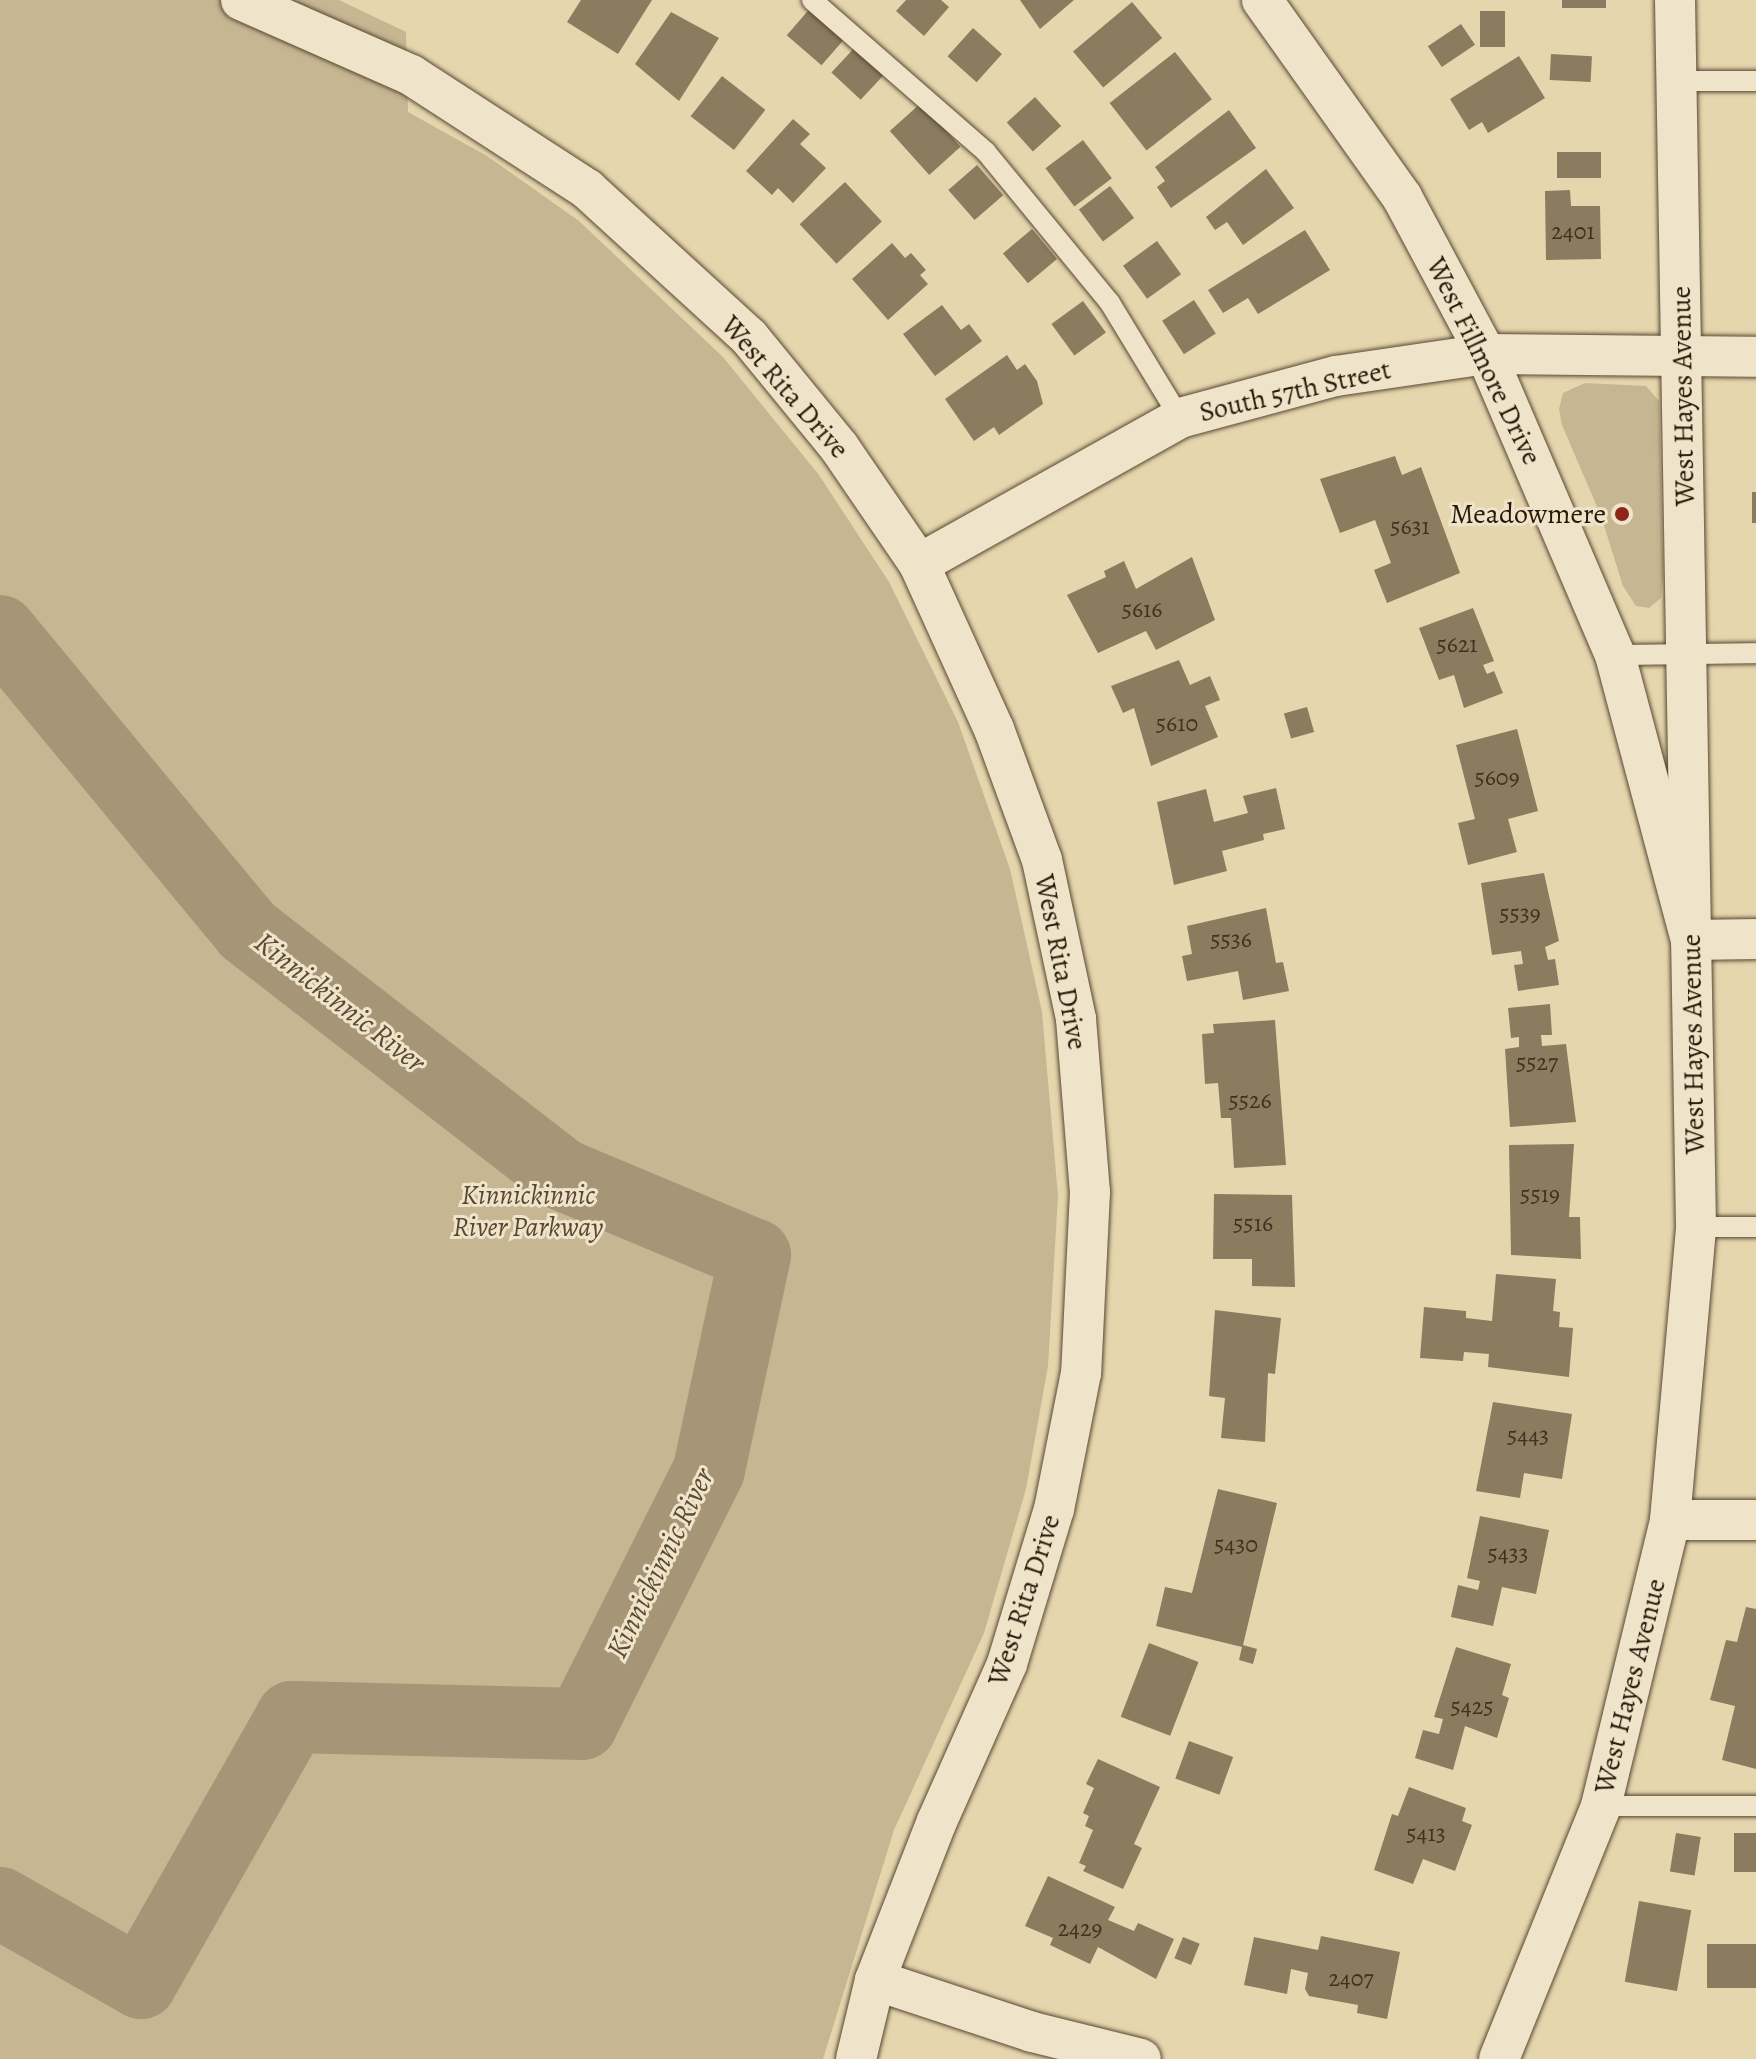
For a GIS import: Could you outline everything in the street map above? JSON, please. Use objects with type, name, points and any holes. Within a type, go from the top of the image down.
[{"type":"street","name":"West Rita Drive","points":[[241,0],[411,75],[587,189],[749,337],[839,447],[919,564],[994,729],[1042,860],[1076,1019],[1090,1192],[1081,1373],[1054,1509],[1007,1664],[937,1821],[875,1980],[856,2059]]},
{"type":"street","name":"West Fillmore Drive","points":[[1262,0],[1402,197],[1486,354],[1615,655],[1691,940]]},
{"type":"street","name":"West Hayes Avenue","points":[[1499,2059],[1601,1806],[1670,1520],[1696,1227],[1675,0]]},
{"type":"street","name":"South 57th Street","points":[[919,564],[1180,418],[1336,376],[1486,354],[1756,357]]},
{"type":"street","points":[[1691,940],[1756,939]]},
{"type":"street","points":[[1670,1520],[1756,1520]]},
{"type":"street","points":[[875,1980],[1032,2032],[1141,2059]]},
{"type":"lane","points":[[812,0],[986,152],[1110,303],[1180,418]]},
{"type":"lane","points":[[1676,81],[1756,81]]},
{"type":"lane","points":[[1615,655],[1756,653]]},
{"type":"lane","points":[[1696,1227],[1756,1227]]},
{"type":"lane","points":[[1601,1806],[1756,1806]]},
{"type":"green space","name":"Kinnickinnic River Parkway","points":[[0,0],[339,0],[406,32],[408,112],[487,156],[579,221],[723,357],[819,475],[889,582],[958,722],[1010,869],[1042,1012],[1058,1196],[1048,1366],[1026,1489],[984,1633],[894,1830],[823,2059],[0,2059]]},
{"type":"green space","points":[[1585,383],[1646,386],[1659,401],[1663,575],[1661,598],[1649,608],[1636,606],[1623,586],[1601,516],[1562,425],[1559,409],[1563,393]]},
{"type":"building","points":[[581,0],[652,0],[618,54],[567,22]]},
{"type":"building","points":[[906,0],[941,0],[949,7],[924,36],[896,11]]},
{"type":"building","points":[[1020,0],[1074,0],[1040,29]]},
{"type":"building","points":[[1562,0],[1606,0],[1606,8],[1562,8]]},
{"type":"building","points":[[1132,2],[1162,38],[1103,87],[1073,51]]},
{"type":"building","points":[[813,5],[848,35],[821,65],[787,35]]},
{"type":"building","points":[[1480,11],[1505,11],[1505,47],[1480,47]]},
{"type":"building","points":[[671,12],[719,38],[679,101],[635,64]]},
{"type":"building","points":[[1461,24],[1475,45],[1442,67],[1428,46]]},
{"type":"building","points":[[973,28],[1002,54],[977,82],[948,56]]},
{"type":"building","points":[[858,44],[887,71],[861,100],[831,73]]},
{"type":"building","points":[[1175,52],[1212,99],[1147,150],[1110,103]]},
{"type":"building","points":[[1551,54],[1592,56],[1591,82],[1550,80]]},
{"type":"building","points":[[1519,56],[1545,98],[1488,133],[1482,122],[1469,130],[1450,99]]},
{"type":"building","points":[[722,76],[765,110],[734,150],[691,116]]},
{"type":"building","points":[[1035,97],[1061,126],[1033,151],[1007,122]]},
{"type":"building","points":[[921,103],[960,147],[929,175],[890,131]]},
{"type":"building","points":[[1229,110],[1256,148],[1171,208],[1157,187],[1165,181],[1155,167]]},
{"type":"building","points":[[793,119],[810,134],[800,144],[826,168],[793,203],[778,188],[772,195],[746,171]]},
{"type":"building","points":[[1083,140],[1112,178],[1074,207],[1045,168]]},
{"type":"building","points":[[1557,152],[1601,152],[1601,178],[1557,178]]},
{"type":"building","points":[[977,165],[1003,195],[975,220],[948,190]]},
{"type":"building","points":[[1266,169],[1294,208],[1243,245],[1227,222],[1215,230],[1206,217]]},
{"type":"building","points":[[845,182],[882,221],[836,264],[800,224]]},
{"type":"building","points":[[1110,186],[1134,218],[1103,241],[1079,209]]},
{"type":"building","points":[[1570,190],[1571,206],[1600,206],[1601,259],[1546,260],[1545,191]]},
{"type":"building","points":[[1032,229],[1057,259],[1028,283],[1003,253]]},
{"type":"building","points":[[1305,230],[1330,270],[1258,314],[1248,298],[1223,313],[1208,290]]},
{"type":"building","points":[[1157,241],[1181,274],[1147,299],[1123,266]]},
{"type":"building","points":[[892,243],[905,258],[911,253],[926,270],[920,275],[928,284],[888,320],[852,279]]},
{"type":"building","points":[[1194,300],[1216,334],[1184,354],[1162,321]]},
{"type":"building","points":[[1083,301],[1106,333],[1074,355],[1051,324]]},
{"type":"building","points":[[942,305],[961,330],[969,324],[982,341],[935,376],[903,334]]},
{"type":"building","points":[[1007,355],[1017,370],[1025,364],[1037,381],[1043,404],[999,435],[994,427],[974,441],[945,399]]},
{"type":"building","points":[[1395,456],[1402,475],[1421,467],[1460,573],[1387,603],[1374,570],[1391,563],[1375,520],[1340,533],[1320,479]]},
{"type":"building","points":[[1752,492],[1756,492],[1756,523],[1752,523]]},
{"type":"building","points":[[1192,557],[1215,620],[1156,650],[1146,631],[1098,653],[1067,595],[1106,577],[1104,571],[1124,561],[1136,589]]},
{"type":"building","points":[[1473,608],[1494,661],[1483,665],[1487,674],[1494,671],[1503,693],[1464,708],[1454,675],[1439,680],[1419,628]]},
{"type":"building","points":[[1179,660],[1190,685],[1210,676],[1220,700],[1205,706],[1218,737],[1151,766],[1134,708],[1123,713],[1111,686]]},
{"type":"building","points":[[1307,707],[1314,732],[1291,739],[1284,714]]},
{"type":"building","points":[[1517,729],[1538,811],[1508,819],[1517,852],[1468,865],[1458,823],[1475,819],[1456,745]]},
{"type":"building","points":[[1276,788],[1285,829],[1263,834],[1264,840],[1222,851],[1227,871],[1174,885],[1157,802],[1206,789],[1214,822],[1248,813],[1243,796]]},
{"type":"building","points":[[1544,873],[1559,941],[1545,947],[1548,960],[1555,959],[1559,985],[1518,991],[1514,965],[1523,964],[1521,951],[1492,955],[1481,883]]},
{"type":"building","points":[[1266,908],[1276,963],[1283,962],[1289,991],[1243,1000],[1238,971],[1187,981],[1182,956],[1192,954],[1187,926]]},
{"type":"building","points":[[1550,1004],[1552,1035],[1541,1035],[1542,1046],[1566,1044],[1576,1122],[1510,1127],[1505,1049],[1519,1047],[1519,1037],[1511,1038],[1508,1008]]},
{"type":"building","points":[[1275,1020],[1286,1165],[1234,1168],[1231,1118],[1221,1118],[1218,1083],[1205,1084],[1202,1034],[1214,1033],[1213,1024]]},
{"type":"building","points":[[1574,1144],[1569,1217],[1580,1217],[1581,1259],[1511,1255],[1509,1145]]},
{"type":"building","points":[[1214,1194],[1292,1195],[1295,1287],[1252,1286],[1252,1259],[1213,1259]]},
{"type":"building","points":[[1496,1274],[1556,1279],[1553,1311],[1560,1312],[1559,1327],[1573,1328],[1569,1377],[1488,1367],[1489,1354],[1464,1352],[1463,1361],[1420,1358],[1424,1307],[1466,1311],[1466,1318],[1492,1321]]},
{"type":"building","points":[[1215,1310],[1281,1318],[1275,1374],[1268,1373],[1265,1442],[1221,1438],[1225,1398],[1209,1396]]},
{"type":"building","points":[[1493,1402],[1572,1414],[1562,1479],[1524,1473],[1520,1498],[1476,1491]]},
{"type":"building","points":[[1218,1489],[1277,1503],[1243,1645],[1257,1649],[1253,1664],[1239,1660],[1242,1647],[1156,1626],[1165,1587],[1192,1593]]},
{"type":"building","points":[[1480,1516],[1549,1530],[1536,1594],[1502,1587],[1493,1626],[1451,1617],[1458,1585],[1478,1590],[1480,1581],[1467,1578]]},
{"type":"building","points":[[1746,1607],[1756,1609],[1756,1769],[1722,1760],[1735,1706],[1710,1700],[1726,1640],[1737,1642]]},
{"type":"building","points":[[1149,1643],[1198,1662],[1170,1736],[1121,1717]]},
{"type":"building","points":[[1456,1647],[1511,1664],[1502,1695],[1509,1698],[1497,1738],[1465,1726],[1453,1770],[1415,1758],[1423,1730],[1439,1734],[1443,1719],[1434,1717]]},
{"type":"building","points":[[1189,1741],[1233,1757],[1219,1795],[1175,1779]]},
{"type":"building","points":[[1098,1759],[1160,1787],[1134,1844],[1142,1848],[1123,1889],[1083,1871],[1086,1866],[1079,1863],[1093,1830],[1085,1826],[1089,1816],[1083,1813],[1094,1788],[1086,1784]]},
{"type":"building","points":[[1409,1787],[1466,1808],[1462,1821],[1472,1825],[1455,1871],[1423,1859],[1413,1884],[1374,1870],[1392,1814],[1398,1816]]},
{"type":"building","points":[[1676,1833],[1701,1837],[1695,1875],[1670,1872]]},
{"type":"building","points":[[1734,1833],[1756,1833],[1756,1872],[1734,1872]]},
{"type":"building","points":[[1048,1876],[1115,1907],[1108,1920],[1134,1931],[1138,1923],[1174,1939],[1156,1979],[1098,1947],[1090,1964],[1050,1945],[1053,1938],[1025,1926]]},
{"type":"building","points":[[1639,1901],[1691,1910],[1677,1991],[1625,1982]]},
{"type":"building","points":[[1321,1936],[1400,1952],[1387,2019],[1357,2013],[1358,2005],[1309,1996],[1305,1989],[1308,1973],[1291,1969],[1287,1994],[1244,1985],[1254,1937],[1318,1950]]},
{"type":"building","points":[[1183,1937],[1200,1944],[1191,1965],[1174,1958]]},
{"type":"building","points":[[1707,1944],[1756,1944],[1756,1988],[1707,1988]]},
{"type":"waterway","name":"Kinnickinnic River","points":[[0,631],[247,930],[561,1174],[755,1255],[709,1470],[582,1724],[292,1717],[141,1983],[0,1903]]},
{"type":"place","name":"Meadowmere","points":[[1622,514]]}]
